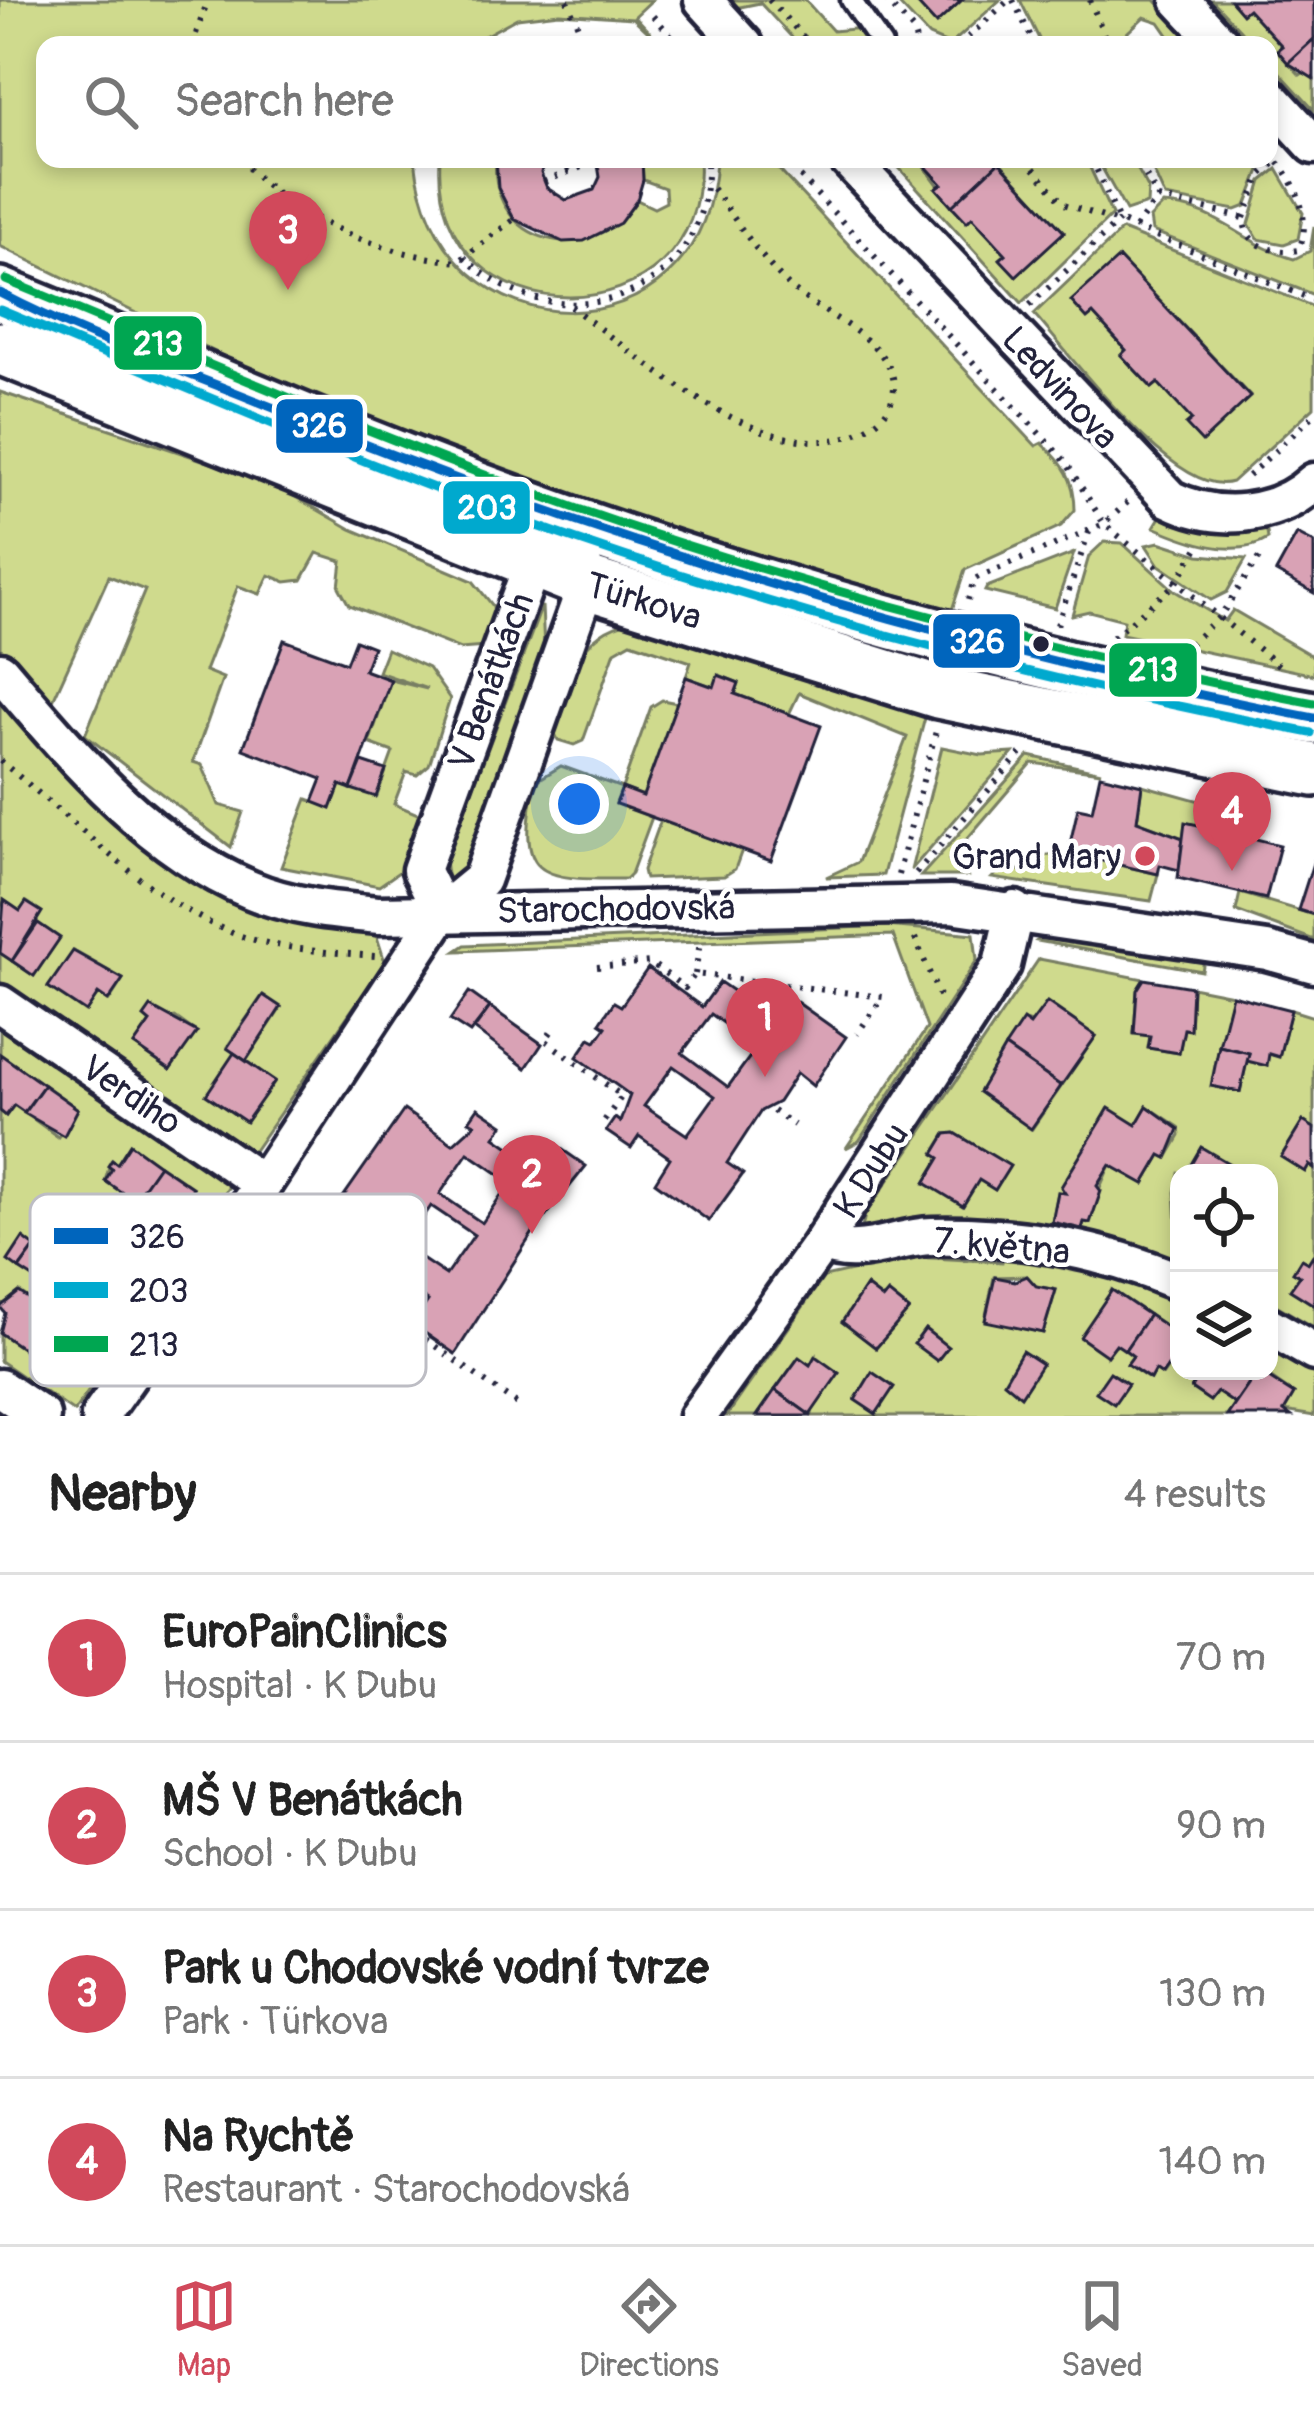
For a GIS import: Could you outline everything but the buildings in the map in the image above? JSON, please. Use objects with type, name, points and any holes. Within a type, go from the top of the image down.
[{"type":"main road","name":"Türkova","points":[[2,295],[319,427],[575,524],[905,629],[1303,698]]},
{"type":"main road","name":"Türkova","points":[[0,348],[532,565],[587,583],[938,692],[1314,770]]},
{"type":"street","points":[[703,0],[736,36]]},
{"type":"street","points":[[1180,0],[1214,36]]},
{"type":"street","points":[[1278,106],[1310,140]]},
{"type":"street","name":"Ledvinova","points":[[856,168],[1150,482],[1191,509],[1215,514]]},
{"type":"street","points":[[1215,514],[1263,508],[1299,496],[1314,482]]},
{"type":"street","name":"V Benátkách","points":[[442,912],[421,870],[532,565],[575,524]]},
{"type":"street","name":"V Benátkách","points":[[266,1194],[442,912],[481,880],[587,583],[575,524]]},
{"type":"street","name":"Starochodovská","points":[[0,671],[85,771],[170,842],[250,890],[314,908],[379,915],[905,902],[1015,910],[1267,951],[1314,964]]},
{"type":"street","name":"K Dubu","points":[[698,1416],[822,1243],[1002,965],[1015,910]]},
{"type":"street","name":"Verdiho","points":[[0,1004],[254,1194]]},
{"type":"street","name":"7. května","points":[[822,1243],[855,1250],[926,1236],[1006,1239],[1109,1257],[1170,1279]]},
{"type":"street","points":[[1278,1331],[1314,1352]]},
{"type":"street","name":"V Benátkách","points":[[100,1416],[122,1386]]},
{"type":"street","points":[[0,1388],[41,1416]]},
{"type":"lane","points":[[851,0],[876,36]]},
{"type":"path","points":[[195,36],[208,0]]},
{"type":"path","points":[[567,0],[580,31]]},
{"type":"path","points":[[769,0],[803,36]]},
{"type":"path","points":[[886,0],[915,36]]},
{"type":"path","points":[[969,36],[1011,0],[1030,36]]},
{"type":"path","points":[[1090,0],[1104,36]]},
{"type":"path","points":[[653,16],[672,36]]},
{"type":"path","points":[[1278,159],[1310,140]]},
{"type":"path","points":[[1268,168],[1261,175],[1244,218],[1253,241],[1290,253],[1306,241],[1312,217],[1278,162]]},
{"type":"path","points":[[250,168],[274,190],[335,228],[417,256],[458,262],[514,219]]},
{"type":"path","points":[[569,168],[572,171]]},
{"type":"path","points":[[544,182],[580,168]]},
{"type":"path","points":[[572,307],[611,300],[663,270],[698,220],[707,168]]},
{"type":"path","points":[[792,168],[1066,462],[1103,524],[1221,615],[1303,698]]},
{"type":"path","points":[[1034,168],[1064,204],[1109,223],[1119,221],[1314,300]]},
{"type":"path","points":[[1096,168],[1119,221]]},
{"type":"path","points":[[1143,168],[1158,198]]},
{"type":"path","points":[[466,255],[503,290],[572,307],[714,407],[776,437],[831,442],[878,420],[889,409],[894,381],[880,353],[790,286],[752,245],[707,181]]},
{"type":"path","points":[[1158,198],[1244,218]]},
{"type":"path","points":[[1135,228],[1158,198]]},
{"type":"path","points":[[1024,311],[1119,221]]},
{"type":"path","points":[[1110,640],[1175,584],[1222,494],[1234,489],[1314,415]]},
{"type":"path","points":[[968,602],[974,579],[1103,524],[1150,482]]},
{"type":"path","points":[[1048,621],[1057,627],[1088,532]]},
{"type":"path","points":[[1178,654],[1221,615],[1262,553]]},
{"type":"path","points":[[937,728],[896,881],[947,1017]]},
{"type":"path","points":[[905,902],[1024,749]]},
{"type":"path","points":[[597,967],[650,962],[686,988],[695,974],[700,948]]},
{"type":"path","points":[[695,974],[883,998],[857,1034]]},
{"type":"path","points":[[551,1032],[545,1040],[622,1096],[604,1121]]},
{"type":"path","points":[[773,1111],[794,1125]]},
{"type":"path","points":[[426,1340],[521,1407]]},
{"type":"green space","points":[[0,0],[652,0],[635,16],[654,36],[633,18],[559,13],[517,18],[484,36],[36,36],[36,168],[418,168],[434,225],[470,273],[517,302],[570,312],[622,302],[668,274],[701,226],[714,168],[777,168],[1036,446],[1042,443],[1056,458],[1070,481],[1075,510],[1061,526],[965,570],[952,610],[627,520],[262,375],[0,246]]},
{"type":"green space","points":[[722,0],[805,0],[833,31],[863,28],[866,36],[791,36],[760,3],[730,9]]},
{"type":"green space","points":[[895,0],[914,0],[936,24],[962,0],[1000,0],[960,36],[929,36]]},
{"type":"green space","points":[[1020,0],[1155,0],[1189,36],[1169,36],[1159,22],[1144,17],[1124,36],[1038,36]]},
{"type":"green space","points":[[1212,0],[1230,0],[1242,13],[1248,9],[1273,36],[1246,36]]},
{"type":"green space","points":[[1278,51],[1300,75],[1306,71],[1314,79],[1314,110],[1278,71]]},
{"type":"green space","points":[[441,168],[497,168],[498,188],[508,212],[525,228],[547,238],[571,241],[595,236],[618,222],[637,200],[654,208],[666,202],[665,188],[643,180],[642,168],[698,168],[691,219],[662,262],[619,288],[570,297],[520,289],[478,263],[448,220]]},
{"type":"green space","points":[[899,168],[926,168],[966,222],[972,217],[1006,254],[1001,260],[1016,276],[1063,232],[1005,168],[1090,168],[1112,215],[1022,303]]},
{"type":"green space","points":[[1102,168],[1137,168],[1148,188],[1147,204],[1126,211]]},
{"type":"green space","points":[[1152,168],[1261,168],[1246,206],[1236,210],[1165,197]]},
{"type":"green space","points":[[1277,169],[1303,213],[1298,239],[1284,244],[1258,239],[1249,224],[1262,181]]},
{"type":"green space","points":[[1163,205],[1200,212],[1294,259],[1310,251],[1314,227],[1314,295],[1152,231],[1150,218]]},
{"type":"green space","points":[[1122,230],[1314,307],[1314,407],[1232,482],[1209,482],[1183,469],[1126,420],[1034,314]],"holes":[[[1119,258],[1250,396],[1203,441],[1187,425],[1192,419],[1158,383],[1152,388],[1121,355],[1126,350],[1093,314]]]},
{"type":"green space","points":[[0,392],[271,483],[351,529],[473,581],[493,606],[495,625],[485,647],[460,649],[349,605],[339,587],[342,561],[317,553],[302,580],[286,582],[269,575],[260,594],[238,586],[205,671],[223,678],[193,762],[202,765],[219,805],[243,812],[231,847],[85,735],[145,590],[109,576],[35,740],[153,852],[377,937],[385,962],[251,1155],[0,982],[0,953],[34,976],[59,939],[35,921],[41,912],[27,902],[20,911],[5,901],[0,906]],"holes":[[[74,951],[123,979],[109,1001],[98,994],[85,1012],[49,986]],[[262,996],[281,1008],[246,1061],[227,1047]],[[175,1017],[196,1032],[170,1070],[134,1045],[150,1022]]]},
{"type":"green space","points":[[1163,512],[1222,531],[1266,526],[1268,539],[1241,548],[1195,542],[1154,527]]},
{"type":"green space","points":[[1104,542],[1122,543],[1175,591],[1225,621],[1233,610],[1314,657],[1314,675],[1122,634],[1124,620],[1089,611],[1072,615],[1089,556]]},
{"type":"green space","points":[[1159,542],[1199,555],[1246,559],[1227,592],[1211,600],[1159,565],[1146,545]]},
{"type":"green space","points":[[1074,553],[1055,608],[985,591],[987,587]]},
{"type":"green space","points":[[542,606],[544,649],[461,875],[448,881],[445,861]]},
{"type":"green space","points":[[638,621],[945,712],[989,730],[926,714],[883,875],[826,877],[858,862],[907,737],[799,693],[789,714],[735,694],[739,683],[719,675],[714,687],[686,677],[691,662],[631,642],[615,651],[583,741],[574,745],[558,740],[552,728],[579,659],[602,633]]},
{"type":"green space","points":[[387,649],[428,668],[450,699],[429,765],[417,775],[406,772],[394,804],[425,817],[406,867],[379,886],[281,867],[307,799],[331,808],[340,785],[377,796],[393,752],[369,743],[391,680],[427,689],[378,672]]},
{"type":"green space","points":[[662,700],[677,703],[643,796],[622,788],[651,707]]},
{"type":"green space","points":[[942,747],[982,755],[1013,753],[911,870]]},
{"type":"green space","points":[[1029,756],[1101,772],[1032,763],[949,860],[966,876],[921,876]]},
{"type":"green space","points":[[561,766],[622,788],[616,803],[652,817],[626,879],[571,878],[540,866],[529,837],[535,782]]},
{"type":"green space","points":[[1142,785],[1200,801],[1198,825],[1185,823],[1183,838],[1137,821]]},
{"type":"green space","points":[[661,820],[742,850],[735,869],[724,876],[645,879],[643,870]]},
{"type":"green space","points":[[1068,853],[1158,874],[1151,901],[992,878],[1001,869],[1035,871],[1040,856]]},
{"type":"green space","points":[[1240,893],[1314,915],[1314,940],[1236,911]]},
{"type":"green space","points":[[887,926],[974,934],[977,960],[859,1141],[846,1148],[927,1028],[893,935],[456,951],[465,945]]},
{"type":"green space","points":[[1046,935],[1205,954],[1202,971],[1037,941]]},
{"type":"green space","points":[[1039,959],[1144,979],[1137,991],[1134,1033],[1150,1036],[1149,1048],[1179,1053],[1184,1029],[1190,1029],[1192,987],[1232,995],[1212,1086],[1240,1092],[1247,1061],[1266,1066],[1269,1054],[1279,1056],[1291,1010],[1314,1017],[1314,1128],[1303,1121],[1281,1157],[1304,1171],[1309,1165],[1314,1169],[1314,1255],[1308,1263],[1301,1259],[1294,1272],[1300,1276],[1291,1290],[1314,1305],[1314,1327],[1278,1306],[1278,1164],[1229,1164],[1201,1148],[1191,1164],[1170,1164],[1170,1258],[1097,1235],[1010,1220],[953,1219],[895,1229],[862,1228],[865,1215]],"holes":[[[1023,1021],[1096,1036],[1032,1129],[979,1092]],[[1147,1106],[1179,1127],[1180,1136],[1167,1158],[1161,1155],[1144,1183],[1110,1165],[1082,1228],[1052,1222],[1058,1192],[1065,1193],[1108,1109],[1136,1125]],[[955,1133],[1009,1166],[995,1190],[979,1180],[925,1183],[940,1158],[934,1153],[946,1134]]]},
{"type":"green space","points":[[0,1026],[230,1185],[224,1194],[189,1194],[193,1188],[130,1145],[117,1164],[111,1161],[105,1181],[142,1194],[30,1194],[30,1299],[20,1292],[0,1307],[0,1111],[6,1115],[14,1105],[58,1137],[78,1109],[0,1054]]},
{"type":"green space","points":[[1004,1253],[1102,1275],[1170,1298],[1170,1329],[1112,1290],[1107,1355],[1116,1344],[1133,1356],[1128,1365],[1149,1379],[1155,1370],[1163,1375],[1170,1364],[1170,1380],[1196,1380],[1191,1388],[1210,1401],[1217,1392],[1235,1404],[1227,1416],[812,1416],[816,1357],[810,1365],[798,1358],[757,1416],[727,1416],[824,1277],[914,1257],[1002,1262]],"holes":[[[1027,1276],[1036,1286],[1056,1290],[1043,1333],[985,1320],[994,1277]],[[866,1286],[883,1299],[888,1293],[909,1310],[876,1348],[843,1322]]]},
{"type":"green space","points":[[0,1333],[30,1354],[30,1382],[0,1361]]},
{"type":"green space","points":[[1278,1351],[1314,1373],[1314,1416],[1284,1411],[1294,1394],[1274,1380],[1278,1380]]},
{"type":"green space","points":[[36,1386],[92,1386],[74,1412]]},
{"type":"transit line","name":"213","points":[[6,280],[434,455],[668,539],[942,619],[1314,703]]},
{"type":"transit line","name":"326","points":[[0,293],[99,339],[396,456],[654,547],[915,625],[1314,718]]},
{"type":"transit line","name":"203","points":[[0,310],[429,486],[665,569],[939,649],[1311,733]]},
{"type":"place","name":"Park u Chodovské vodní tvrze","points":[[288,290]]},
{"type":"place","name":"Grand Mary","points":[[1145,856]]},
{"type":"place","name":"Na Rychtě","points":[[1232,871]]},
{"type":"place","name":"EuroPainClinics","points":[[765,1077]]},
{"type":"place","name":"MŠ V Benátkách","points":[[532,1234]]}]
